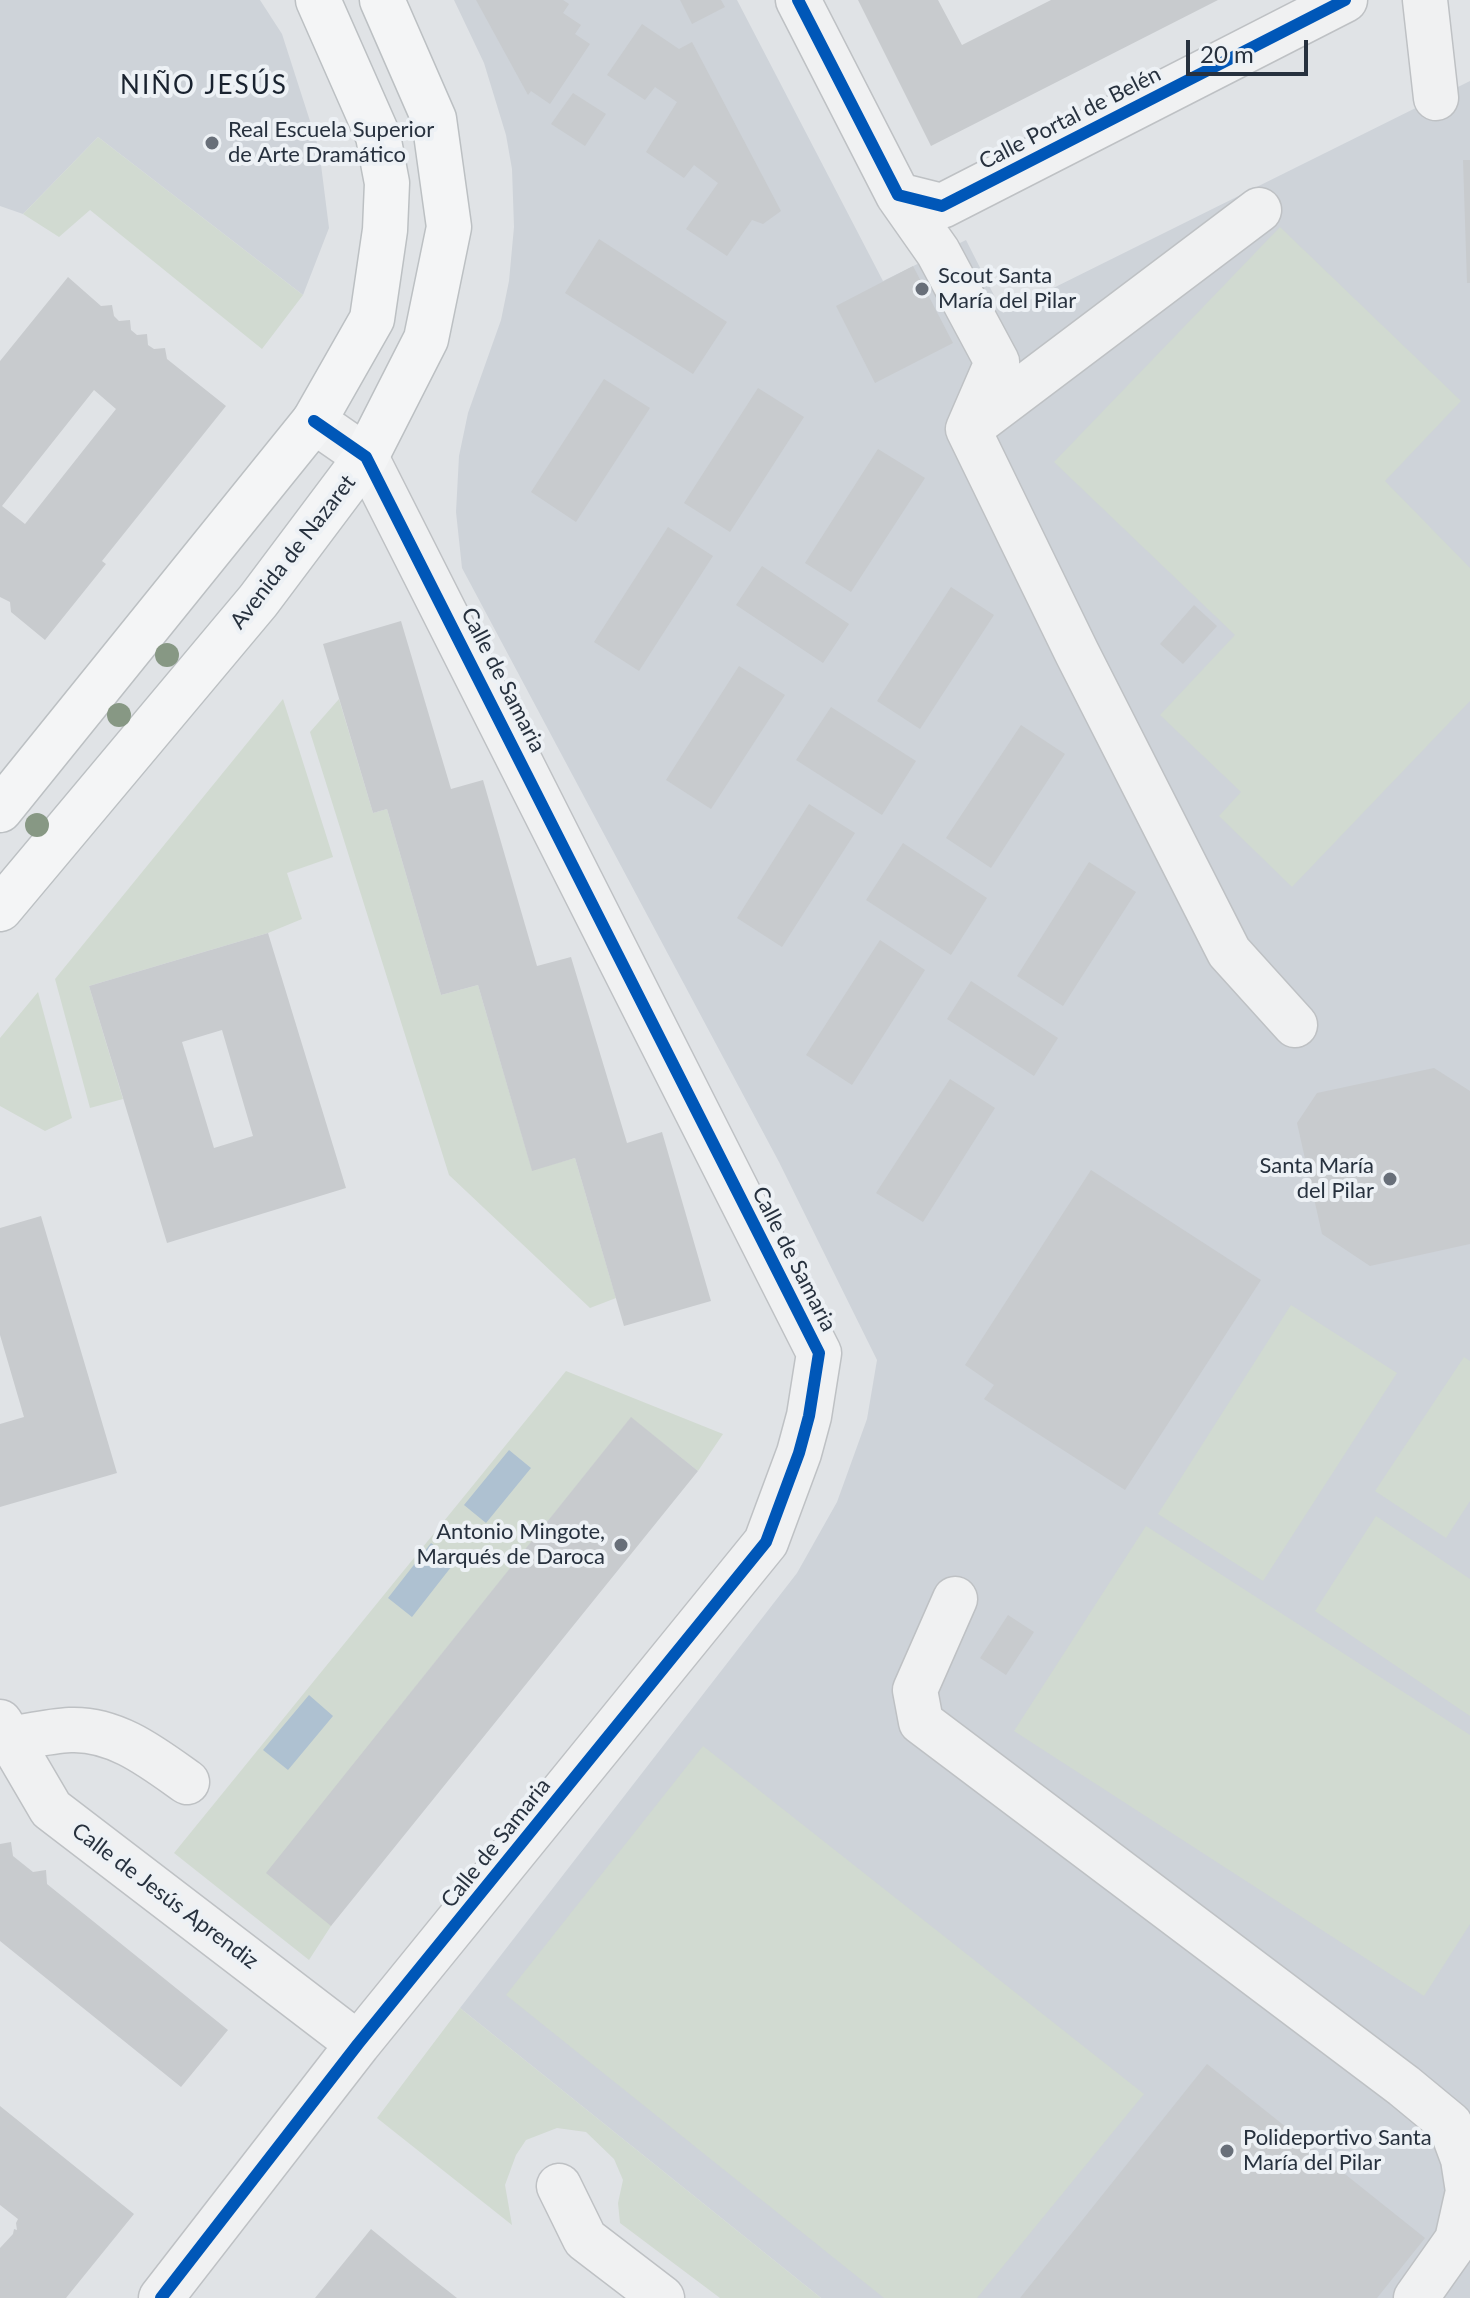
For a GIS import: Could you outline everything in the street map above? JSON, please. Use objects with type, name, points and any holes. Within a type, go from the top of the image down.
[{"type":"main road","points":[[0,810],[314,421],[372,319],[385,230],[387,183],[378,136],[318,0]]},
{"type":"main road","name":"Avenida de Nazaret","points":[[0,909],[258,601],[366,457],[426,339],[449,227],[434,119],[382,0]]},
{"type":"street","points":[[798,0],[898,195],[938,252],[997,362],[968,429],[1077,653],[1229,952],[1295,1025]]},
{"type":"street","name":"Calle Portal de Belén","points":[[898,195],[942,206],[1345,0]]},
{"type":"street","points":[[1425,0],[1436,98]]},
{"type":"street","points":[[968,429],[1259,210]]},
{"type":"street","name":"Calle de Samaria","points":[[161,2298],[358,2044],[766,1542],[799,1453],[809,1416],[819,1353],[366,457],[314,421]]},
{"type":"street","points":[[955,1599],[915,1690],[921,1722],[1404,2086],[1450,2124],[1463,2159],[1468,2191],[1457,2240],[1416,2298]]},
{"type":"street","points":[[5,1731],[72,1729],[107,1735],[139,1748],[187,1782]]},
{"type":"street","name":"Calle de Jesús Aprendiz","points":[[5,1731],[51,1809],[358,2044]]},
{"type":"street","points":[[559,2186],[585,2239],[662,2298]]},
{"type":"shaded area","name":"Real Escuela Superior de Arte Dramático","points":[[0,0],[260,0],[282,34],[319,149],[329,228],[303,295],[98,137],[23,214],[0,206]]},
{"type":"shaded area","points":[[454,0],[737,0],[883,281],[966,240],[1003,313],[1470,81],[1470,2298],[821,2298],[460,2008],[797,1573],[837,1502],[867,1419],[877,1360],[779,1162],[462,568],[456,512],[459,456],[468,413],[501,320],[509,281],[514,227],[512,169],[506,135],[484,63]]},
{"type":"shaded area","points":[[98,137],[303,295],[262,349],[90,210],[59,237],[23,214]]},
{"type":"shaded area","points":[[1280,227],[1461,401],[1385,481],[1470,568],[1470,701],[1292,887],[1219,816],[1241,792],[1160,715],[1235,635],[1054,462]]},
{"type":"shaded area","points":[[283,699],[333,857],[287,873],[302,919],[268,933],[89,986],[123,1099],[90,1108],[55,979]]},
{"type":"shaded area","points":[[339,699],[373,813],[387,809],[441,995],[478,985],[532,1170],[575,1158],[616,1298],[590,1308],[449,1175],[310,732]]},
{"type":"shaded area","points":[[38,992],[72,1118],[45,1131],[0,1106],[0,1038]]},
{"type":"shaded area","points":[[1291,1305],[1397,1373],[1263,1581],[1158,1514]]},
{"type":"shaded area","points":[[1464,1357],[1470,1361],[1470,1501],[1446,1538],[1375,1491]]},
{"type":"shaded area","points":[[566,1371],[723,1434],[698,1471],[631,1418],[389,1720],[331,1926],[309,1960],[174,1853]]},
{"type":"shaded area","points":[[1376,1516],[1470,1579],[1470,1716],[1315,1611]]},
{"type":"shaded area","points":[[1146,1526],[1470,1735],[1470,1924],[1424,1996],[1014,1731]]},
{"type":"shaded area","points":[[703,1746],[1144,2094],[977,2298],[884,2298],[506,1995]]},
{"type":"shaded area","points":[[460,2008],[821,2298],[720,2298],[620,2223],[618,2203],[623,2180],[614,2159],[586,2132],[557,2128],[526,2140],[516,2155],[505,2185],[512,2225],[377,2118]]},
{"type":"water","points":[[509,1450],[531,1468],[486,1523],[464,1505]]},
{"type":"water","points":[[431,1543],[455,1562],[412,1617],[388,1598]]},
{"type":"water","points":[[309,1695],[333,1716],[288,1770],[263,1750]]},
{"type":"building","points":[[476,0],[563,0],[569,4],[563,13],[581,25],[575,34],[590,44],[550,104],[531,91],[528,95]]},
{"type":"building","points":[[680,0],[721,0],[725,7],[692,24]]},
{"type":"building","points":[[858,0],[938,0],[962,45],[1051,0],[1218,0],[931,146]]},
{"type":"building","points":[[642,24],[679,49],[692,42],[781,211],[763,224],[752,220],[727,256],[686,229],[718,183],[694,165],[684,178],[646,152],[677,102],[655,87],[645,100],[607,75]]},
{"type":"building","points":[[573,93],[606,114],[585,146],[551,124]]},
{"type":"building","points":[[1463,160],[1470,160],[1470,283],[1467,283]]},
{"type":"building","points":[[599,239],[727,322],[693,374],[565,293]]},
{"type":"building","points":[[913,266],[953,343],[875,383],[836,306]]},
{"type":"building","points":[[68,277],[101,306],[112,305],[114,316],[119,321],[130,320],[131,330],[137,335],[147,334],[148,345],[154,349],[165,348],[167,359],[226,406],[102,561],[106,564],[45,640],[11,612],[10,602],[0,597],[0,361]],"holes":[[[94,390],[116,409],[25,524],[2,506]]]},
{"type":"building","points":[[604,379],[650,408],[576,522],[531,492]]},
{"type":"building","points":[[758,388],[804,417],[730,532],[684,503]]},
{"type":"building","points":[[878,449],[925,478],[851,592],[805,563]]},
{"type":"building","points":[[668,527],[713,556],[639,671],[594,642]]},
{"type":"building","points":[[762,566],[849,624],[823,663],[736,605]]},
{"type":"building","points":[[951,587],[994,615],[920,729],[877,701]]},
{"type":"building","points":[[1194,605],[1217,626],[1183,664],[1160,644]]},
{"type":"building","points":[[401,621],[451,789],[483,780],[537,966],[571,957],[627,1143],[662,1132],[711,1301],[624,1326],[575,1158],[532,1171],[478,985],[441,995],[387,809],[373,813],[323,644]]},
{"type":"building","points":[[739,666],[785,695],[711,809],[666,780]]},
{"type":"building","points":[[831,707],[916,761],[882,815],[796,760]]},
{"type":"building","points":[[1021,725],[1065,754],[991,868],[946,838]]},
{"type":"building","points":[[809,804],[855,833],[782,947],[737,918]]},
{"type":"building","points":[[903,843],[987,898],[951,955],[866,900]]},
{"type":"building","points":[[1089,862],[1136,892],[1063,1006],[1017,976]]},
{"type":"building","points":[[268,933],[346,1188],[167,1243],[89,986]],"holes":[[[222,1030],[253,1136],[214,1148],[182,1042]]]},
{"type":"building","points":[[880,940],[925,970],[852,1085],[806,1055]]},
{"type":"building","points":[[971,981],[1058,1038],[1034,1076],[947,1019]]},
{"type":"building","name":"Santa María del Pilar","points":[[1434,1068],[1470,1091],[1470,1244],[1370,1266],[1322,1234],[1297,1123],[1317,1093]]},
{"type":"building","points":[[950,1079],[995,1108],[923,1222],[876,1193]]},
{"type":"building","points":[[1091,1170],[1261,1280],[1125,1490],[984,1399],[994,1385],[965,1365]]},
{"type":"building","points":[[41,1216],[117,1473],[0,1507],[0,1424],[24,1417],[0,1335],[0,1228]]},
{"type":"building","points":[[631,1417],[698,1471],[331,1926],[266,1873]]},
{"type":"building","points":[[1008,1615],[1034,1632],[1006,1675],[980,1658]]},
{"type":"building","points":[[11,1842],[13,1856],[33,1872],[46,1870],[47,1884],[228,2030],[181,2087],[0,1941],[0,1844]]},
{"type":"building","name":"Polideportivo Santa María del Pilar","points":[[1207,2064],[1425,2238],[1377,2298],[1020,2298]]},
{"type":"building","points":[[0,2106],[134,2214],[66,2298],[0,2298],[0,2248],[14,2229],[17,2230],[18,2219],[0,2205]]},
{"type":"building","points":[[371,2229],[415,2265],[457,2298],[315,2298]]},
{"type":"cycle path","points":[[798,0],[898,195],[942,206],[1345,0]]},
{"type":"cycle path","points":[[161,2298],[358,2044],[766,1542],[799,1453],[809,1416],[819,1353],[366,457],[314,421]]},
{"type":"place","name":"Real Escuela Superior de Arte Dramático","points":[[212,143]]},
{"type":"place","name":"Scout Santa María del Pilar","points":[[922,289]]},
{"type":"place","name":"Santa María del Pilar","points":[[1390,1179]]},
{"type":"place","name":"Antonio Mingote, Marqués de Daroca","points":[[621,1545]]},
{"type":"place","name":"Polideportivo Santa María del Pilar","points":[[1227,2151]]},
{"type":"district","name":"NIÑO JESÚS","points":[[204,86]]}]
